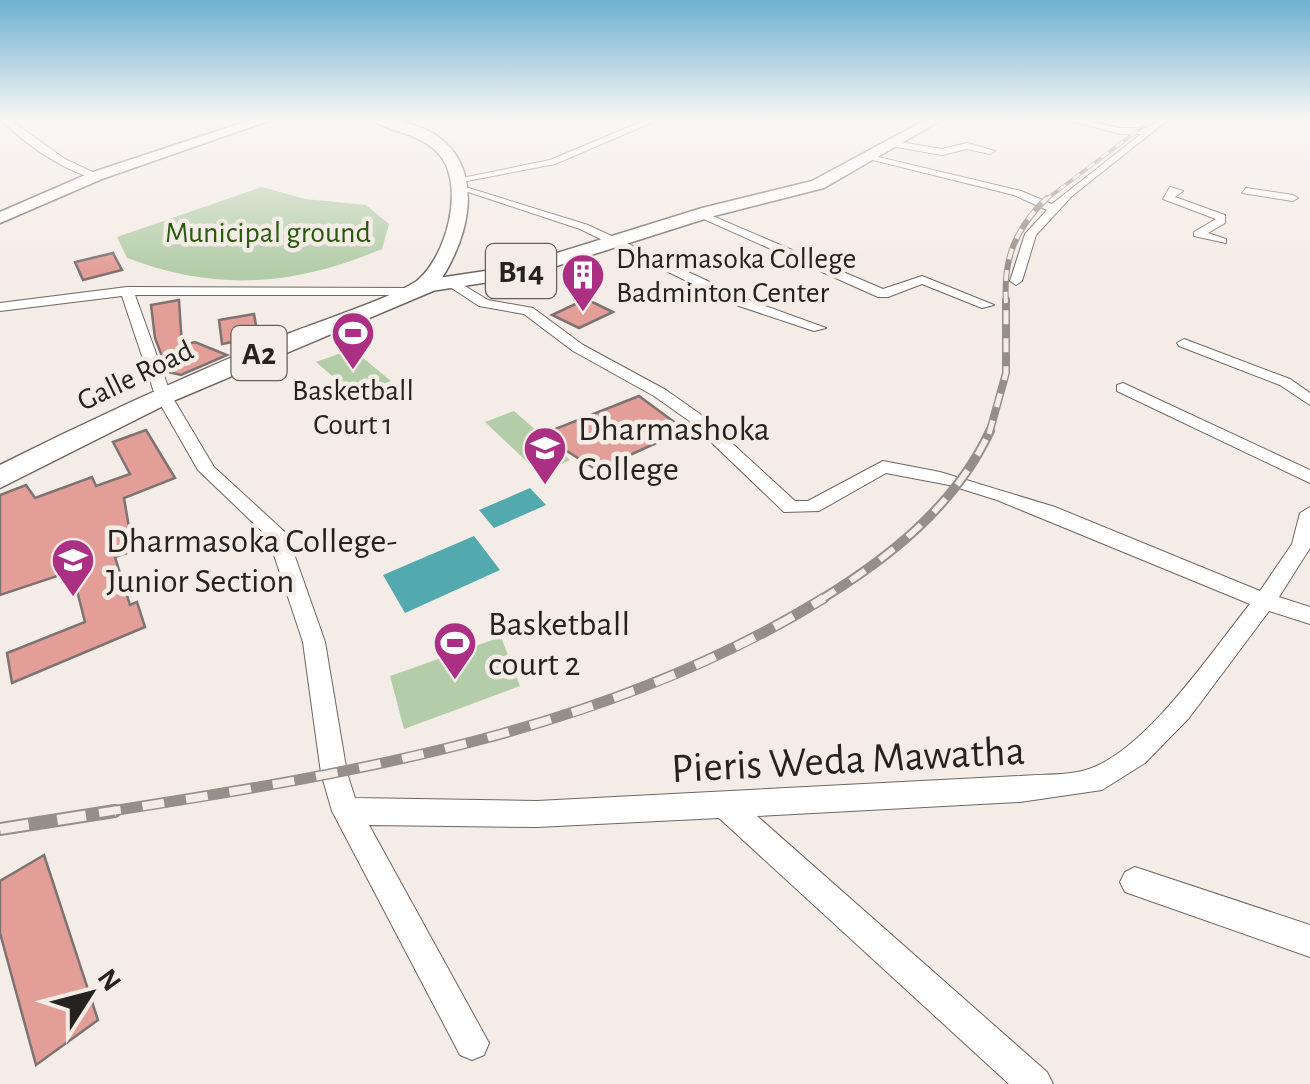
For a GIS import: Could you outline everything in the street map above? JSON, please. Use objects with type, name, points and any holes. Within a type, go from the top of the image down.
[{"type":"highway","points":[[416,288],[448,257],[462,183],[458,170]]},
{"type":"highway","name":"Galle Road","points":[[0,478],[163,396],[416,288]]},
{"type":"main road","points":[[0,218],[115,170]]},
{"type":"main road","name":"B14","points":[[416,288],[515,273],[701,214],[818,185],[848,170]]},
{"type":"street","points":[[77,170],[96,176]]},
{"type":"street","points":[[462,183],[519,170]]},
{"type":"street","points":[[919,170],[1017,193],[1054,209]]},
{"type":"street","points":[[1016,281],[1031,234],[1101,170]]},
{"type":"street","points":[[462,183],[554,216],[741,302],[819,328]]},
{"type":"street","points":[[1174,189],[1178,191],[1167,197],[1220,217],[1221,222],[1198,234],[1222,241]]},
{"type":"street","points":[[1246,191],[1293,198]]},
{"type":"street","points":[[701,214],[883,294],[922,280],[987,305]]},
{"type":"street","points":[[455,284],[484,303],[528,311],[578,348],[660,393],[694,417],[791,508],[812,506],[883,467],[960,482],[1093,531],[1260,601],[1310,616]]},
{"type":"street","points":[[0,307],[126,291],[416,288]]},
{"type":"street","points":[[126,291],[163,396],[207,470],[277,534],[314,642],[334,773],[346,812],[472,1043]]},
{"type":"street","points":[[1184,343],[1284,382],[1309,397]]},
{"type":"street","points":[[1123,388],[1310,478]]},
{"type":"street","name":"Pieris Weda Mawatha","points":[[346,812],[537,814],[1094,781],[1136,754],[1180,710],[1297,554],[1310,513]]},
{"type":"street","points":[[725,805],[1035,1084]]},
{"type":"street","points":[[1135,882],[1310,941]]},
{"type":"green space","name":"Municipal ground","points":[[262,187],[305,199],[366,205],[389,224],[382,249],[318,271],[224,280],[160,269],[127,258],[117,237]]},
{"type":"green space","name":"Basketball Court 1","points":[[352,349],[391,381],[354,395],[316,362]]},
{"type":"green space","points":[[514,411],[570,460],[540,474],[485,422]]},
{"type":"green space","name":"Basketball court 2","points":[[501,637],[520,686],[404,729],[390,676]]},
{"type":"water","points":[[530,488],[546,505],[494,528],[479,510]]},
{"type":"water","points":[[474,536],[500,570],[405,613],[383,575]]},
{"type":"building","points":[[113,253],[122,270],[83,280],[75,262]]},
{"type":"building","name":"Dharmasoka College Badminton Center","points":[[586,299],[613,312],[579,328],[552,315]]},
{"type":"building","points":[[179,300],[182,346],[195,342],[227,355],[181,375],[168,372],[155,338],[151,305]]},
{"type":"building","points":[[254,314],[258,337],[222,344],[219,320]]},
{"type":"building","points":[[639,396],[685,430],[597,470],[548,439],[555,435],[550,431]]},
{"type":"building","points":[[146,430],[175,478],[124,498],[133,551],[115,557],[130,605],[137,602],[145,627],[12,683],[7,653],[85,622],[72,571],[0,595],[0,495],[26,485],[35,498],[92,477],[96,486],[130,474],[113,442]]},
{"type":"building","points":[[44,855],[98,1020],[36,1065],[0,933],[0,881]]},
{"type":"railway","points":[[1045,200],[1086,170]]},
{"type":"railway","points":[[1006,303],[1013,246],[1045,200]]},
{"type":"railway","points":[[990,432],[1006,373],[1006,303]]},
{"type":"railway","points":[[820,600],[918,528],[958,483],[990,432]]},
{"type":"railway","points":[[99,813],[381,763],[564,715],[653,683],[740,644],[824,598]]},
{"type":"railway","points":[[0,829],[115,811]]},
{"type":"place","name":"Dharmasoka College Badminton Center","points":[[583,313]]},
{"type":"place","name":"Basketball Court 1","points":[[353,371]]},
{"type":"place","name":"Dharmashoka College","points":[[545,486]]},
{"type":"place","name":"Dharmasoka College- Junior Section","points":[[73,598]]},
{"type":"place","name":"Basketball court 2","points":[[455,681]]}]
